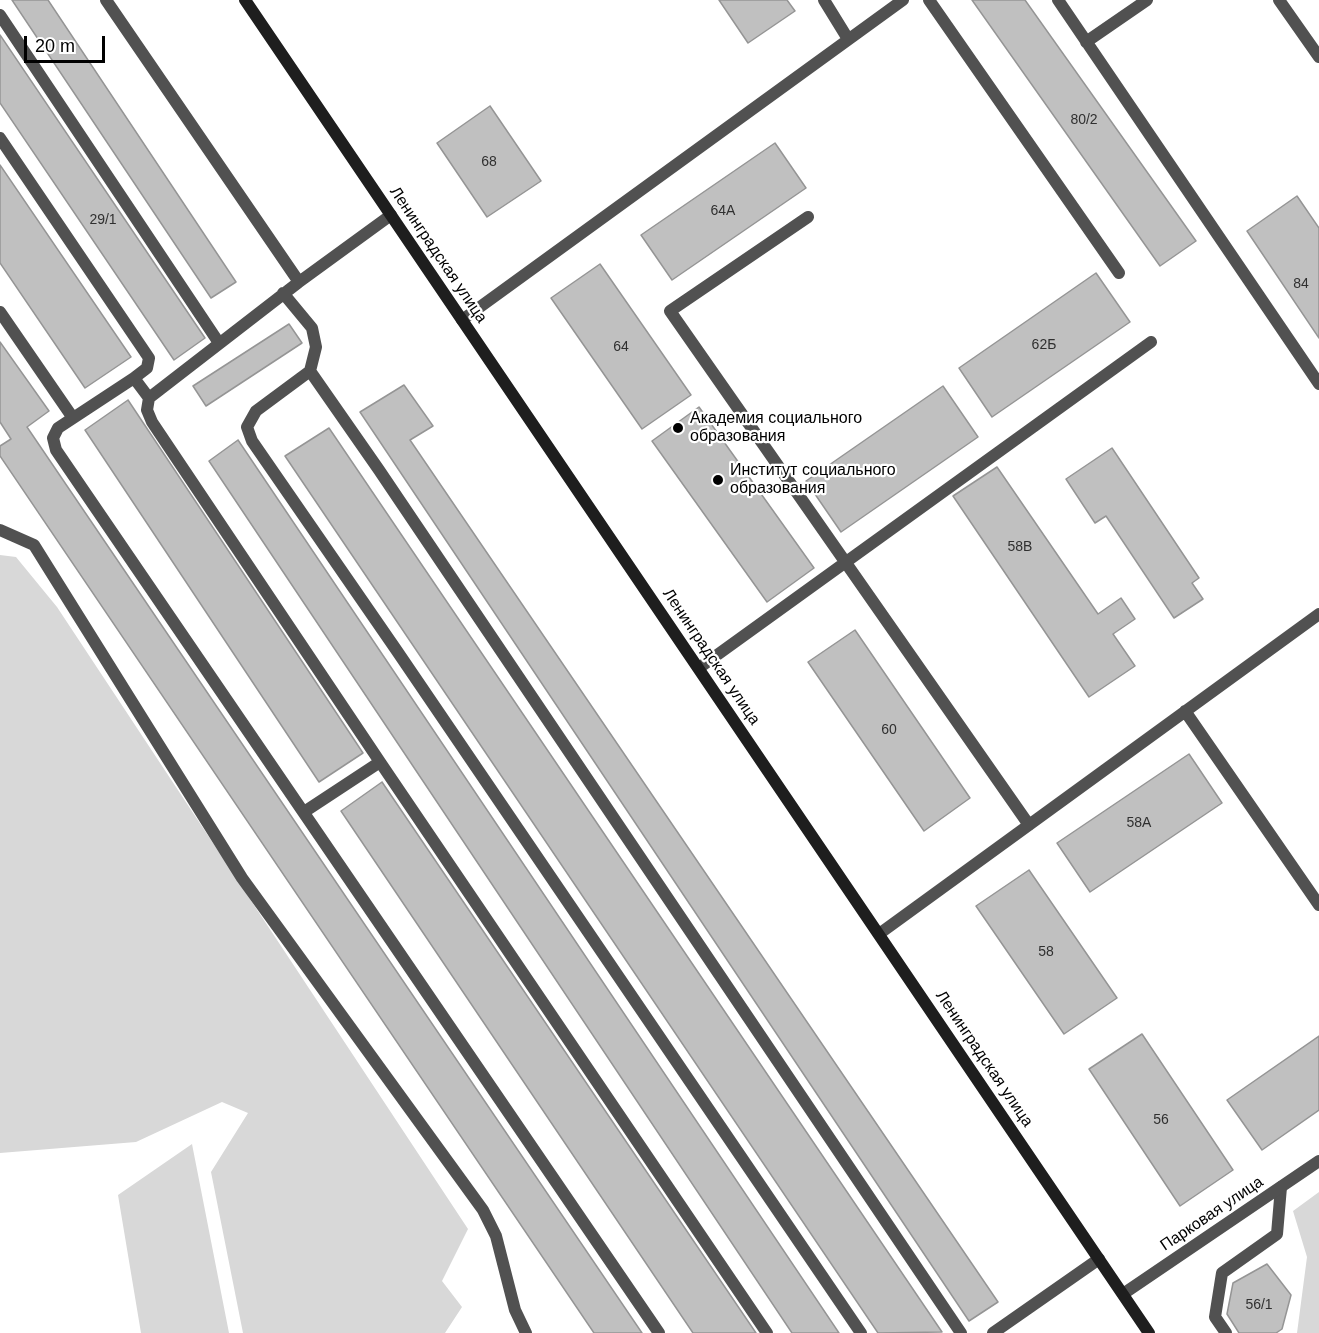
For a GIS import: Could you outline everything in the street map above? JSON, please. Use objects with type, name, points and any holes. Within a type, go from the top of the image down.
[{"type":"main road","name":"Ленинградская улица","points":[[245,0],[1149,1333]]},
{"type":"street","points":[[106,0],[298,282]]},
{"type":"street","points":[[824,0],[848,39]]},
{"type":"street","points":[[462,320],[903,0]]},
{"type":"street","points":[[929,0],[1119,273]]},
{"type":"street","points":[[1058,0],[1319,384]]},
{"type":"street","points":[[1086,42],[1147,0]]},
{"type":"street","points":[[1279,0],[1319,57]]},
{"type":"street","points":[[0,15],[219,343]]},
{"type":"street","points":[[0,138],[148,358],[147,368],[58,428],[53,438],[56,450],[659,1333]]},
{"type":"street","points":[[391,215],[283,293],[149,398],[147,410],[152,422],[380,762],[767,1333]]},
{"type":"street","points":[[808,217],[670,311],[1029,825]]},
{"type":"street","points":[[283,293],[312,328],[316,347],[310,371],[256,411],[247,427],[252,441],[861,1333]]},
{"type":"street","points":[[0,312],[73,418]]},
{"type":"street","points":[[699,669],[1151,342]]},
{"type":"street","points":[[310,371],[386,480],[961,1333]]},
{"type":"street","points":[[134,378],[149,398]]},
{"type":"street","points":[[0,530],[34,545],[242,878],[483,1210],[496,1236],[515,1310],[526,1333]]},
{"type":"street","points":[[879,934],[1319,614]]},
{"type":"street","points":[[1185,711],[1319,905]]},
{"type":"street","points":[[304,812],[380,762]]},
{"type":"street","name":"Парковая улица","points":[[1123,1294],[1319,1161]]},
{"type":"street","points":[[1226,1333],[1215,1317],[1222,1273],[1277,1234],[1281,1187]]},
{"type":"street","points":[[993,1333],[1099,1259]]},
{"type":"shaded area","points":[[0,555],[16,557],[57,607],[468,1229],[442,1281],[462,1307],[445,1333],[243,1333],[211,1172],[248,1113],[222,1102],[136,1142],[0,1153]]},
{"type":"shaded area","points":[[192,1144],[229,1333],[141,1333],[118,1195]]},
{"type":"shaded area","points":[[1319,1192],[1319,1333],[1297,1333],[1307,1257],[1293,1211]]},
{"type":"building","points":[[12,0],[48,0],[236,282],[211,298]]},
{"type":"building","points":[[719,0],[787,0],[795,11],[748,43]]},
{"type":"building","points":[[972,0],[1025,0],[1196,241],[1160,266]]},
{"type":"building","points":[[0,35],[205,338],[174,360],[0,103]]},
{"type":"building","points":[[490,106],[541,181],[487,217],[437,143]]},
{"type":"building","points":[[775,143],[806,188],[672,280],[641,235]]},
{"type":"building","points":[[0,165],[131,357],[85,388],[0,263]]},
{"type":"building","points":[[1297,196],[1319,228],[1319,338],[1247,231]]},
{"type":"building","points":[[600,264],[691,395],[642,429],[551,298]]},
{"type":"building","points":[[1096,273],[1130,322],[992,417],[959,368]]},
{"type":"building","points":[[289,324],[302,343],[206,406],[193,386]]},
{"type":"building","points":[[0,342],[49,411],[27,427],[642,1333],[594,1333],[0,456],[0,446],[11,439],[0,422]]},
{"type":"building","points":[[404,385],[433,426],[410,440],[998,1302],[969,1321],[360,412]]},
{"type":"building","points":[[943,386],[978,437],[841,532],[806,481]]},
{"type":"building","points":[[128,400],[363,753],[319,782],[85,430]]},
{"type":"building","points":[[699,407],[814,568],[767,602],[652,441]]},
{"type":"building","points":[[329,428],[942,1332],[878,1333],[285,456]]},
{"type":"building","points":[[238,440],[839,1333],[792,1333],[209,461]]},
{"type":"building","points":[[1112,448],[1199,578],[1192,583],[1203,599],[1174,618],[1106,516],[1095,523],[1066,479]]},
{"type":"building","points":[[997,467],[1098,614],[1121,598],[1135,619],[1113,634],[1135,666],[1089,697],[953,496]]},
{"type":"building","points":[[855,630],[970,798],[924,831],[808,662]]},
{"type":"building","points":[[1189,754],[1222,803],[1090,892],[1057,843]]},
{"type":"building","points":[[382,782],[756,1333],[693,1333],[341,811]]},
{"type":"building","points":[[1029,870],[1117,998],[1064,1034],[976,906]]},
{"type":"building","points":[[1142,1034],[1233,1170],[1180,1206],[1089,1069]]},
{"type":"building","points":[[1319,1036],[1319,1110],[1262,1150],[1227,1100]]},
{"type":"building","points":[[1267,1264],[1291,1295],[1282,1329],[1276,1333],[1239,1333],[1227,1314],[1233,1283]]},
{"type":"place","name":"Академия социального образования","points":[[678,428]]},
{"type":"place","name":"Институт социального образования","points":[[718,480]]}]
